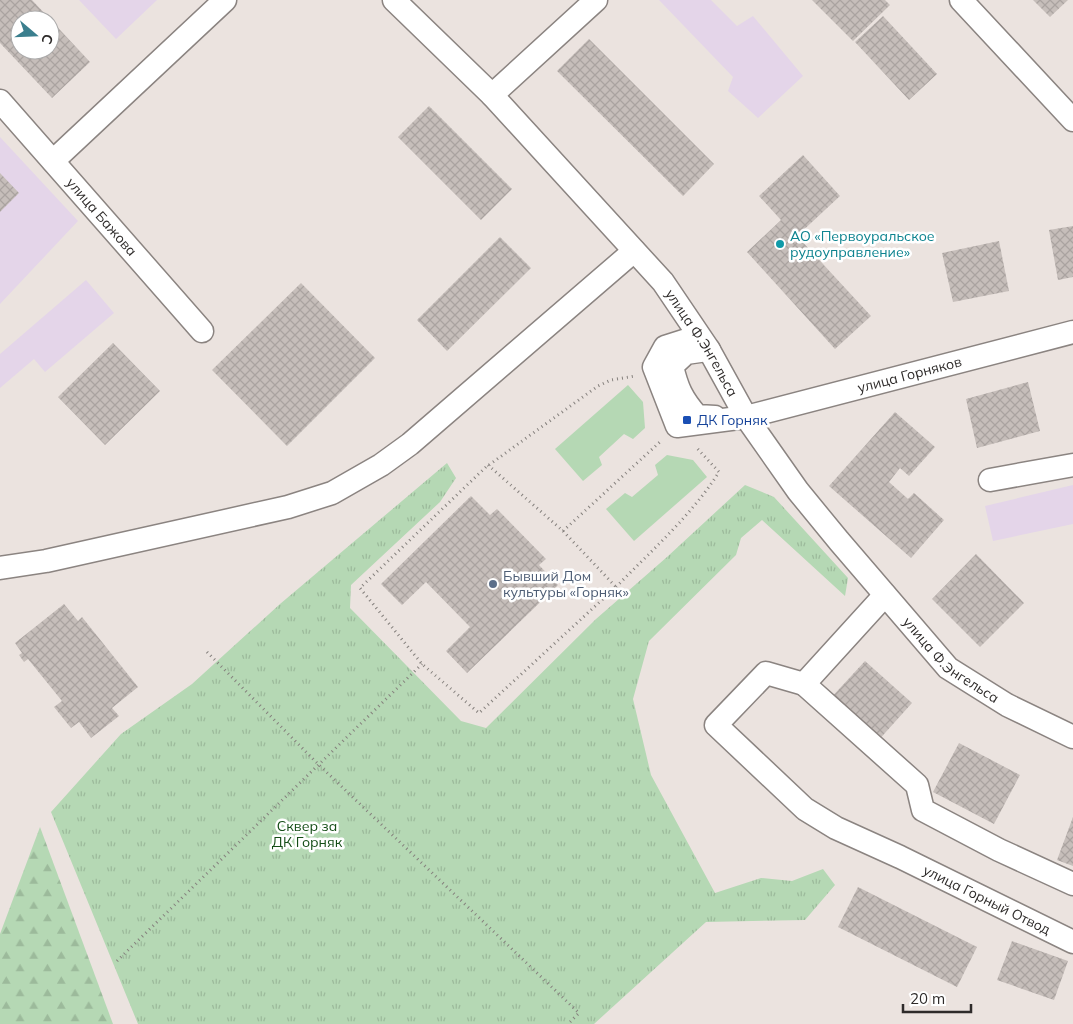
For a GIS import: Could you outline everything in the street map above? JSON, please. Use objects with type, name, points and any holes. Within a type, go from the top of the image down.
[{"type":"street","points":[[53,161],[225,0]]},
{"type":"street","name":"улица Ф.Энгельса","points":[[394,0],[492,95],[662,282],[709,350],[746,417],[798,491],[948,668],[1007,705],[1073,737]]},
{"type":"street","points":[[492,95],[596,0]]},
{"type":"street","points":[[961,0],[1073,120]]},
{"type":"street","name":"улица Бажова","points":[[0,101],[202,331]]},
{"type":"street","points":[[0,568],[46,561],[288,507],[332,493],[381,465],[410,444],[634,251]]},
{"type":"street","name":"улица Горняков","points":[[746,417],[1073,332]]},
{"type":"street","points":[[709,350],[686,340],[665,347],[654,367],[677,426],[746,417]]},
{"type":"street","points":[[709,350],[686,353],[672,366],[677,387],[689,408],[697,416],[746,417]]},
{"type":"street","points":[[990,480],[1073,465]]},
{"type":"street","points":[[885,595],[804,684],[917,785],[923,810],[999,850],[1073,884]]},
{"type":"street","name":"улица Горный Отвод","points":[[804,684],[766,673],[716,725],[805,809],[836,828],[900,857],[1073,942]]},
{"type":"path","points":[[563,531],[677,426],[719,472],[689,514],[616,587],[479,712],[422,664],[360,588],[488,465],[598,386],[611,380],[637,376]]},
{"type":"path","points":[[488,465],[563,531],[616,587]]},
{"type":"path","points":[[207,652],[318,764],[579,1013],[568,1024]]},
{"type":"path","points":[[117,961],[422,664]]},
{"type":"shaded area","points":[[79,0],[157,0],[116,39]]},
{"type":"shaded area","points":[[659,0],[711,0],[737,26],[753,16],[803,76],[758,118],[728,91],[733,77]]},
{"type":"shaded area","points":[[0,137],[78,221],[0,304]]},
{"type":"shaded area","points":[[86,280],[114,313],[45,372],[34,359],[0,388],[0,354]]},
{"type":"shaded area","points":[[1073,485],[1073,524],[993,541],[985,506]]},
{"type":"green space","points":[[628,385],[643,402],[645,428],[633,439],[624,434],[599,457],[602,465],[583,481],[555,449]]},
{"type":"green space","points":[[667,455],[693,460],[707,477],[634,541],[606,509],[625,493],[632,497],[658,475],[655,465]]},
{"type":"green space","name":"Сквер за ДК Горняк","points":[[447,463],[456,478],[440,502],[351,585],[350,608],[461,721],[486,728],[596,619],[745,485],[774,497],[848,578],[845,596],[762,520],[741,538],[736,555],[649,641],[633,699],[651,775],[715,893],[761,878],[792,881],[823,869],[835,885],[805,920],[706,922],[594,1024],[138,1024],[51,812],[121,734],[192,684],[280,604]]},
{"type":"green space","points":[[40,827],[113,1024],[0,1024],[0,934]]},
{"type":"building","points":[[0,0],[32,0],[41,10],[10,10],[10,54],[0,43]]},
{"type":"building","points":[[812,0],[885,0],[890,5],[853,41]]},
{"type":"building","points":[[1033,0],[1068,0],[1050,17]]},
{"type":"building","points":[[883,16],[937,74],[909,100],[855,42]]},
{"type":"building","points":[[60,30],[90,62],[52,98],[16,60],[60,60]]},
{"type":"building","points":[[589,39],[714,164],[683,196],[557,71]]},
{"type":"building","points":[[429,106],[512,189],[481,220],[398,137]]},
{"type":"building","name":"АО «Первоуральское рудоуправление»","points":[[803,155],[840,196],[797,236],[871,316],[835,349],[747,252],[781,220],[759,196]]},
{"type":"building","points":[[0,173],[19,193],[0,212]]},
{"type":"building","points":[[1073,226],[1073,277],[1058,280],[1049,230]]},
{"type":"building","points":[[500,237],[531,268],[447,351],[417,320]]},
{"type":"building","points":[[999,241],[1009,291],[953,302],[942,253]]},
{"type":"building","points":[[301,283],[375,358],[287,446],[212,370]]},
{"type":"building","points":[[113,343],[160,391],[105,445],[58,397]]},
{"type":"building","points":[[1028,382],[1040,431],[977,448],[966,399]]},
{"type":"building","points":[[895,412],[935,447],[909,476],[900,468],[889,482],[908,499],[914,493],[944,520],[911,558],[829,486]]},
{"type":"building","name":"Бывший Дом культуры «Горняк»","points":[[471,496],[490,515],[497,509],[546,559],[539,565],[558,585],[467,673],[446,651],[470,627],[426,582],[402,605],[381,584]]},
{"type":"building","points":[[976,554],[1024,603],[980,647],[932,599]]},
{"type":"building","points":[[64,604],[78,621],[82,617],[138,687],[112,708],[119,716],[91,738],[79,722],[71,728],[54,707],[62,701],[28,659],[24,662],[19,655],[22,653],[15,643]]},
{"type":"building","points":[[865,661],[912,703],[876,743],[828,701]]},
{"type":"building","points":[[959,743],[1020,775],[994,824],[933,792]]},
{"type":"building","points":[[1073,817],[1073,866],[1057,860]]},
{"type":"building","points":[[858,887],[977,947],[957,987],[838,927]]},
{"type":"building","points":[[1012,941],[1068,961],[1054,1000],[997,980]]},
{"type":"place","name":"АО «Первоуральское рудоуправление»","points":[[780,244]]},
{"type":"place","name":"ДК Горняк","points":[[687,420]]},
{"type":"place","name":"Бывший Дом культуры «Горняк»","points":[[493,584]]}]
